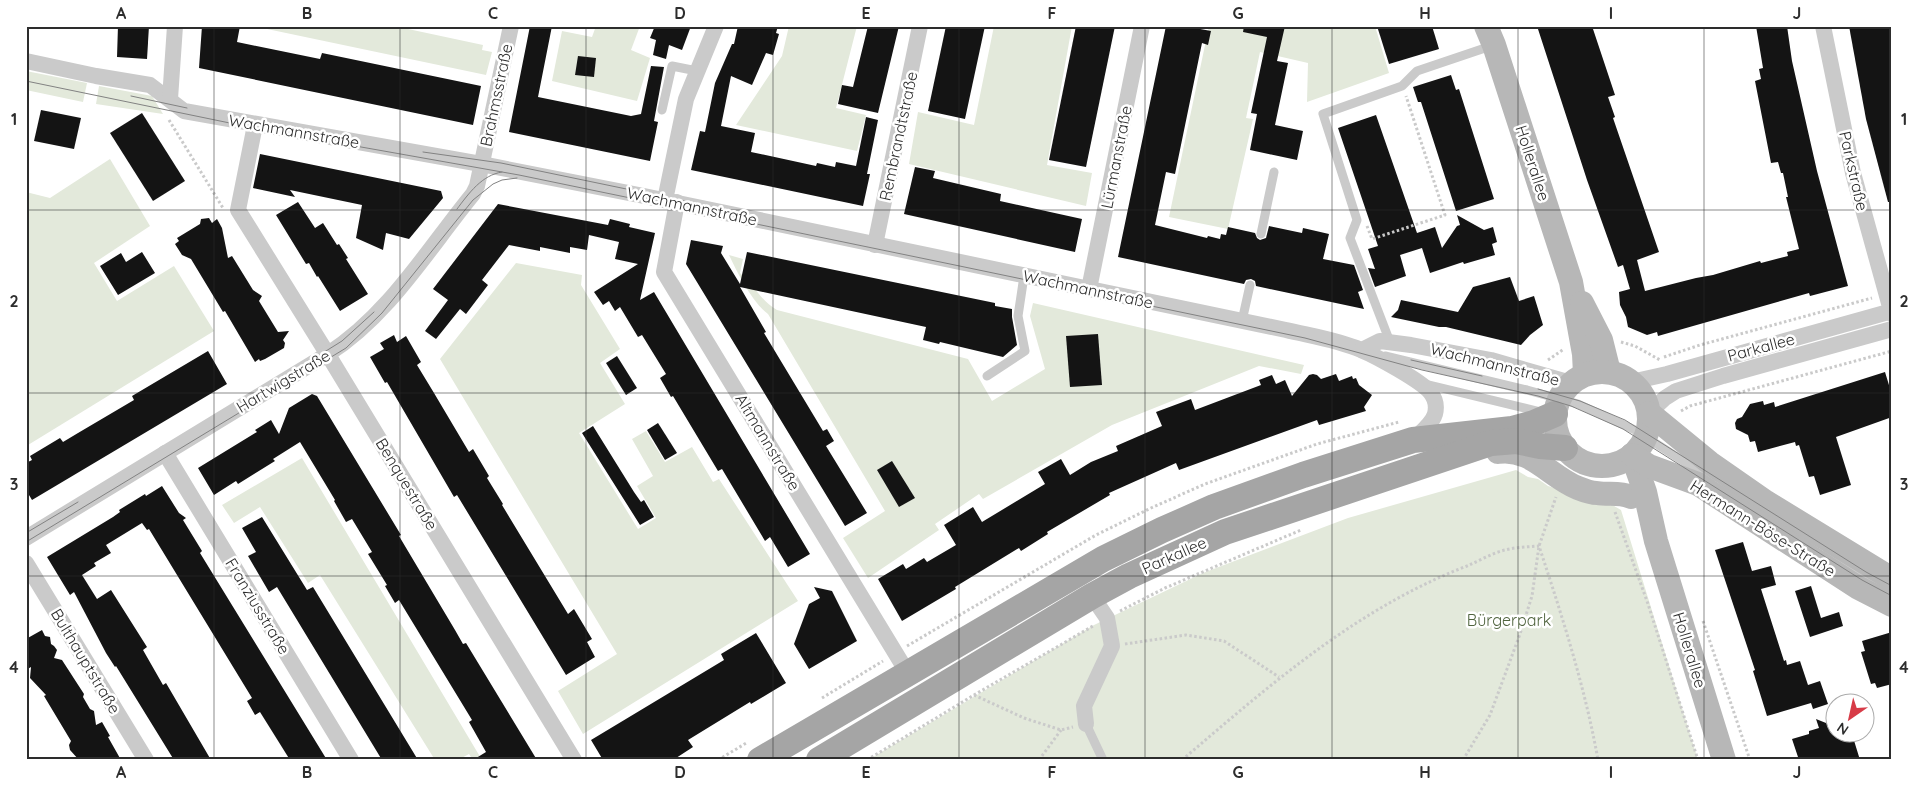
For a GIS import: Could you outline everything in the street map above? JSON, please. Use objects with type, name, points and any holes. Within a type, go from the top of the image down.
[{"type":"main road","name":"Hollerallee","points":[[1490,32],[1572,282],[1601,340],[1609,372]]},
{"type":"main road","name":"Hollerallee","points":[[1565,448],[1558,438],[1568,392],[1584,354],[1572,282]]},
{"type":"main road","points":[[1565,448],[1576,458],[1587,463],[1604,466],[1622,461],[1638,446],[1649,413],[1644,399],[1631,382],[1609,372],[1596,372],[1568,392]]},
{"type":"main road","name":"Parkallee","points":[[760,760],[907,672],[1103,559],[1162,530],[1214,507],[1302,475],[1413,440],[1512,428],[1534,423],[1568,392]]},
{"type":"main road","name":"Hermann-Böse-Straße","points":[[1649,413],[1694,451],[1766,502],[1892,579]]},
{"type":"main road","name":"Parkallee","points":[[819,760],[1092,596],[1137,572],[1226,532],[1491,443],[1516,441],[1540,446],[1565,448]]},
{"type":"main road","name":"Hollerallee","points":[[1638,446],[1656,541],[1724,760]]},
{"type":"main road","name":"Hermann-Böse-Straße","points":[[1638,446],[1649,466],[1698,484],[1858,587],[1892,605]]},
{"type":"main road","points":[[1474,449],[1493,452],[1514,452],[1536,461],[1577,488],[1596,493],[1621,493],[1622,501]]},
{"type":"main road","name":"Hollerallee","points":[[1604,466],[1622,483],[1622,501],[1638,505],[1656,541]]},
{"type":"street","points":[[170,99],[174,26]]},
{"type":"street","name":"Brahmsstraße","points":[[480,164],[511,26]]},
{"type":"street","name":"Altmannstraße","points":[[716,26],[686,99],[671,201],[664,272],[907,672]]},
{"type":"street","name":"Rembrandtstraße","points":[[876,245],[920,26]]},
{"type":"street","name":"Lürmanstraße","points":[[1089,289],[1142,26]]},
{"type":"street","name":"Parkstraße","points":[[1823,26],[1853,173],[1892,312]]},
{"type":"street","name":"Wachmannstraße","points":[[26,61],[150,85],[184,111],[480,164],[671,201],[1242,321],[1362,350],[1420,382]]},
{"type":"street","points":[[238,210],[255,124]]},
{"type":"street","name":"Hartwigstraße","points":[[26,538],[328,354],[356,334],[387,303],[473,194],[477,186],[480,164]]},
{"type":"street","name":"Benquestraße","points":[[238,210],[328,354],[574,760]]},
{"type":"street","name":"Parkallee","points":[[1631,382],[1668,374],[1892,312]]},
{"type":"street","name":"Parkallee","points":[[1649,413],[1665,398],[1683,389],[1892,329]]},
{"type":"street","name":"Wachmannstraße","points":[[1362,350],[1380,341],[1411,344],[1492,360],[1568,392]]},
{"type":"street","name":"Parkallee","points":[[1413,440],[1431,422],[1435,415],[1436,404],[1431,393],[1420,382]]},
{"type":"street","name":"Franziusstraße","points":[[165,453],[351,760]]},
{"type":"street","name":"Bulthauptstraße","points":[[26,563],[146,760]]},
{"type":"street","points":[[1086,724],[1084,706],[1112,646],[1107,618],[1092,596]]},
{"type":"lane","points":[[1390,342],[1350,238],[1357,220],[1323,114],[1402,86],[1417,71],[1490,32]]},
{"type":"lane","points":[[662,110],[672,66],[697,71]]},
{"type":"lane","points":[[1261,234],[1274,172]]},
{"type":"lane","points":[[987,376],[1025,351],[1018,316],[1024,276]]},
{"type":"lane","points":[[1242,321],[1250,285]]},
{"type":"lane","points":[[1362,350],[1427,367],[1568,392],[1606,416],[1638,446],[1704,474],[1720,484]]},
{"type":"lane","name":"Wachmannstraße","points":[[1420,382],[1535,411],[1568,392]]},
{"type":"lane","points":[[1694,451],[1704,474]]},
{"type":"lane","points":[[1679,478],[1704,474]]},
{"type":"lane","points":[[1816,546],[1892,592]]},
{"type":"lane","points":[[1086,724],[1104,760]]},
{"type":"path","points":[[1366,221],[1372,239],[1445,215],[1402,86]]},
{"type":"path","points":[[170,99],[169,120],[219,202],[223,208],[238,210]]},
{"type":"path","points":[[1659,358],[1886,294]]},
{"type":"path","points":[[1681,410],[1892,351]]},
{"type":"path","points":[[1463,760],[1490,715],[1520,634],[1532,596],[1539,546],[1557,494]]},
{"type":"path","points":[[1622,501],[1648,604],[1698,760]]},
{"type":"path","name":"Parkallee","points":[[867,760],[1107,618],[1165,588],[1305,528]]},
{"type":"path","points":[[1182,760],[1279,677],[1342,632],[1392,600],[1445,574],[1504,550],[1539,546]]},
{"type":"path","points":[[1539,546],[1579,680],[1598,760]]},
{"type":"path","points":[[1112,646],[1186,635],[1224,641],[1279,677]]},
{"type":"path","points":[[974,695],[1024,718],[1061,730],[1039,760]]},
{"type":"green space","points":[[253,26],[394,26],[483,45],[482,50],[492,52],[486,75]]},
{"type":"green space","points":[[596,26],[640,26],[631,50],[650,58],[637,101],[552,81],[562,31],[592,37]]},
{"type":"green space","points":[[789,26],[857,26],[836,108],[866,115],[857,151],[736,125],[782,56]]},
{"type":"green space","points":[[994,26],[1072,26],[1047,165],[1092,173],[1086,206],[909,164],[918,112],[974,125]]},
{"type":"green space","points":[[1209,26],[1375,26],[1389,73],[1307,102],[1308,63],[1260,52],[1246,118],[1253,119],[1228,229],[1169,217]]},
{"type":"green space","points":[[26,71],[87,83],[83,102],[26,90]]},
{"type":"green space","points":[[99,86],[152,96],[163,114],[96,104]]},
{"type":"green space","points":[[110,159],[150,226],[94,263],[117,301],[174,266],[214,331],[28,445],[26,442],[26,192],[50,198]]},
{"type":"green space","points":[[729,255],[743,259],[740,273],[766,302],[777,310],[968,359],[992,401],[1045,369],[1030,316],[1033,303],[1304,365],[1301,374],[1259,366],[1112,425],[983,499],[979,494],[935,524],[939,530],[868,578],[843,538],[885,511],[768,314],[751,295]]},
{"type":"green space","points":[[516,263],[582,275],[581,285],[620,349],[600,363],[625,404],[579,433],[638,529],[656,518],[637,486],[653,476],[632,439],[646,431],[665,462],[692,447],[713,482],[719,479],[798,601],[583,734],[558,691],[617,654],[440,359]]},
{"type":"green space","points":[[302,458],[482,760],[473,760],[469,754],[458,760],[435,760],[320,575],[308,583],[260,507],[234,523],[222,505]]},
{"type":"green space","name":"Bürgerpark","points":[[1516,470],[1528,477],[1538,479],[1548,486],[1592,500],[1609,503],[1621,510],[1698,760],[868,760],[1094,625],[1203,573],[1348,518]]},
{"type":"building","points":[[118,26],[149,26],[147,59],[117,57]]},
{"type":"building","points":[[202,26],[240,26],[237,42],[320,59],[322,53],[481,86],[473,125],[199,68]]},
{"type":"building","points":[[530,26],[552,26],[538,97],[631,116],[641,114],[651,66],[664,67],[654,121],[658,122],[650,161],[509,132]]},
{"type":"building","points":[[655,26],[691,26],[682,50],[669,45],[666,59],[653,55],[656,40],[650,38]]},
{"type":"building","points":[[738,26],[778,26],[776,33],[779,34],[773,55],[766,53],[752,85],[731,76],[721,126],[755,133],[751,152],[816,166],[817,163],[835,167],[836,162],[856,166],[866,117],[878,120],[867,174],[870,174],[863,206],[691,170],[700,131],[705,132],[715,83],[732,44],[734,44]]},
{"type":"building","points":[[868,26],[899,26],[878,113],[838,104],[842,85],[853,87]]},
{"type":"building","points":[[946,26],[985,26],[965,119],[928,111]]},
{"type":"building","points":[[1076,26],[1115,26],[1086,167],[1049,160]]},
{"type":"building","points":[[1166,26],[1195,26],[1195,28],[1211,31],[1208,45],[1202,43],[1175,174],[1166,172],[1155,225],[1207,238],[1208,236],[1220,239],[1221,234],[1226,235],[1228,227],[1255,233],[1260,240],[1266,238],[1269,226],[1302,233],[1303,228],[1329,234],[1323,259],[1354,265],[1363,290],[1358,292],[1364,309],[1256,286],[1255,281],[1251,279],[1246,280],[1244,284],[1118,257]]},
{"type":"building","points":[[1244,26],[1285,26],[1277,61],[1288,63],[1275,125],[1303,131],[1297,160],[1250,150],[1257,114],[1251,113],[1267,37],[1243,32]]},
{"type":"building","points":[[1377,26],[1432,26],[1439,49],[1389,64]]},
{"type":"building","points":[[1537,26],[1592,26],[1615,95],[1608,97],[1615,117],[1613,118],[1659,252],[1637,260],[1645,291],[1713,275],[1760,261],[1761,263],[1788,256],[1787,252],[1799,249],[1786,197],[1788,197],[1783,173],[1781,173],[1778,162],[1771,163],[1755,81],[1761,79],[1759,69],[1763,68],[1756,26],[1787,26],[1792,61],[1817,171],[1848,286],[1810,296],[1809,293],[1658,336],[1657,332],[1647,335],[1628,327],[1626,317],[1620,305],[1619,292],[1630,289],[1623,265],[1618,267],[1587,180]]},
{"type":"building","points":[[1849,26],[1892,26],[1892,202],[1888,202],[1866,119]]},
{"type":"building","points":[[578,56],[596,58],[594,77],[575,75]]},
{"type":"building","points":[[1451,75],[1456,90],[1459,89],[1494,199],[1456,211],[1421,102],[1418,102],[1413,87]]},
{"type":"building","points":[[41,110],[81,118],[74,149],[34,141]]},
{"type":"building","points":[[142,113],[185,181],[153,201],[110,133]]},
{"type":"building","points":[[1376,115],[1417,233],[1435,227],[1442,248],[1457,226],[1460,225],[1457,215],[1484,230],[1493,227],[1497,242],[1492,244],[1495,255],[1464,264],[1463,262],[1430,273],[1422,248],[1400,255],[1406,276],[1375,287],[1368,268],[1375,269],[1368,249],[1378,246],[1338,128]]},
{"type":"building","points":[[260,154],[441,191],[443,198],[409,239],[386,233],[383,250],[356,238],[362,205],[290,190],[295,197],[253,188]]},
{"type":"building","points":[[915,167],[935,171],[933,178],[1001,194],[1000,201],[1082,219],[1075,252],[904,214]]},
{"type":"building","points":[[298,202],[315,228],[323,223],[337,245],[339,244],[368,294],[340,311],[309,263],[306,264],[276,215]]},
{"type":"building","points":[[498,204],[608,225],[610,219],[630,224],[629,227],[655,233],[640,300],[654,292],[810,554],[788,567],[770,537],[765,541],[722,469],[718,471],[673,396],[671,397],[660,378],[666,374],[642,335],[638,337],[620,307],[615,311],[609,301],[603,305],[594,292],[638,264],[615,259],[619,242],[589,235],[587,250],[570,247],[570,253],[540,247],[540,251],[509,245],[482,280],[488,285],[466,314],[460,309],[436,339],[425,331],[448,300],[433,289]]},
{"type":"building","points":[[209,218],[212,223],[217,219],[222,228],[228,258],[232,256],[253,290],[262,296],[259,301],[278,332],[289,331],[283,340],[285,343],[284,348],[260,361],[259,359],[255,362],[191,259],[182,255],[175,244],[179,241],[177,238],[200,224],[201,219]]},
{"type":"building","points":[[691,240],[723,246],[721,253],[740,284],[747,252],[995,303],[995,306],[1012,309],[1017,345],[1003,357],[940,342],[939,344],[923,340],[926,327],[740,287],[766,332],[764,333],[823,431],[827,429],[834,441],[826,446],[867,513],[845,526],[686,264]]},
{"type":"building","points":[[142,252],[155,273],[118,295],[100,266],[121,253],[126,262]]},
{"type":"building","points":[[1510,277],[1519,301],[1534,296],[1543,325],[1521,345],[1446,327],[1391,317],[1398,310],[1401,300],[1458,312],[1473,287]]},
{"type":"building","points":[[1098,334],[1102,385],[1070,387],[1066,336]]},
{"type":"building","points":[[394,335],[397,342],[406,336],[421,362],[417,365],[469,452],[473,449],[489,476],[487,478],[502,505],[568,614],[574,609],[592,639],[587,642],[595,657],[566,675],[457,495],[454,497],[387,382],[385,383],[370,357],[384,349],[380,343]]},
{"type":"building","points":[[208,351],[227,384],[32,500],[26,490],[26,463],[32,460],[30,456],[60,438],[63,442],[134,400],[132,396]]},
{"type":"building","points":[[617,356],[637,388],[626,395],[606,363]]},
{"type":"building","points":[[1885,372],[1892,395],[1892,417],[1836,437],[1851,485],[1820,495],[1814,476],[1809,477],[1799,445],[1796,446],[1795,442],[1758,452],[1755,441],[1750,442],[1748,435],[1736,429],[1735,423],[1737,419],[1742,417],[1750,404],[1763,401],[1764,405],[1774,402],[1775,407]]},
{"type":"building","points":[[1313,374],[1321,379],[1336,374],[1339,381],[1352,376],[1353,379],[1356,378],[1359,385],[1372,395],[1364,407],[1366,411],[1319,425],[1317,420],[1179,470],[1176,463],[1109,493],[1110,495],[1047,532],[1048,534],[1021,551],[1019,548],[902,621],[878,579],[903,564],[906,569],[924,558],[927,562],[956,545],[944,525],[973,507],[982,522],[1045,484],[1038,472],[1061,459],[1070,475],[1091,462],[1118,451],[1116,446],[1162,426],[1156,412],[1191,399],[1195,410],[1261,385],[1259,380],[1272,375],[1276,384],[1285,380],[1292,396],[1309,375]]},
{"type":"building","points":[[312,394],[317,396],[401,535],[399,536],[463,644],[466,643],[537,760],[473,760],[486,752],[469,722],[472,720],[399,600],[395,603],[385,586],[387,585],[368,554],[372,552],[352,519],[346,522],[300,442],[273,459],[275,461],[238,484],[236,481],[214,495],[198,468],[257,432],[255,430],[271,420],[279,434],[289,408]]},
{"type":"building","points":[[658,423],[677,453],[665,460],[647,430]]},
{"type":"building","points":[[593,426],[634,492],[641,502],[644,500],[654,517],[640,525],[582,433]]},
{"type":"building","points":[[892,461],[915,498],[899,507],[877,470]]},
{"type":"building","points":[[162,486],[179,513],[186,518],[183,520],[202,551],[200,553],[327,760],[290,760],[260,712],[255,715],[247,701],[252,698],[149,529],[147,530],[142,523],[106,545],[111,553],[94,563],[96,566],[82,575],[97,599],[111,590],[147,647],[143,650],[163,685],[166,683],[211,760],[174,760],[106,653],[74,592],[70,595],[47,557],[113,517],[120,512],[119,510]]},
{"type":"building","points":[[262,517],[307,590],[313,587],[418,760],[382,760],[277,587],[269,592],[248,556],[256,552],[242,528]]},
{"type":"building","points":[[1743,542],[1752,571],[1771,566],[1776,585],[1761,589],[1784,661],[1786,660],[1787,665],[1800,661],[1808,685],[1820,681],[1826,698],[1826,705],[1813,709],[1811,703],[1767,716],[1753,671],[1755,670],[1715,550]]},
{"type":"building","points":[[1811,586],[1821,618],[1839,612],[1843,626],[1810,637],[1795,591]]},
{"type":"building","points":[[814,587],[832,591],[857,641],[809,669],[794,644],[809,604],[820,598]]},
{"type":"building","points":[[42,630],[45,636],[50,637],[51,644],[57,650],[54,658],[62,660],[84,694],[83,697],[90,709],[94,711],[96,725],[102,722],[121,760],[79,760],[70,750],[69,745],[71,741],[44,696],[46,695],[30,678],[31,667],[26,670],[26,639]]},
{"type":"building","points":[[1892,632],[1892,684],[1877,688],[1875,683],[1871,684],[1861,652],[1865,651],[1862,641]]},
{"type":"building","points":[[756,633],[786,683],[751,704],[750,702],[688,740],[693,747],[673,760],[603,760],[591,740],[724,660],[721,654]]},
{"type":"building","points":[[1816,719],[1826,723],[1826,744],[1855,744],[1860,760],[1799,760],[1792,739],[1809,734],[1809,731],[1819,728]]},
{"type":"tram line","points":[[26,81],[254,128],[519,175],[950,264],[1305,338],[1422,370],[1538,396],[1571,406],[1623,429],[1862,580],[1892,596]]},
{"type":"tram line","points":[[131,96],[187,108]]},
{"type":"tram line","points":[[423,152],[501,163],[742,213]]},
{"type":"tram line","points":[[457,209],[471,191],[482,181],[502,172]]},
{"type":"tram line","points":[[26,542],[346,348],[382,313],[473,200],[493,184],[502,180],[517,178]]},
{"type":"tram line","points":[[268,387],[342,341],[374,312]]},
{"type":"tram line","points":[[1411,360],[1482,376]]},
{"type":"tram line","points":[[1538,389],[1580,401],[1625,420],[1866,572],[1892,586]]},
{"type":"tram line","points":[[26,533],[78,502]]}]
